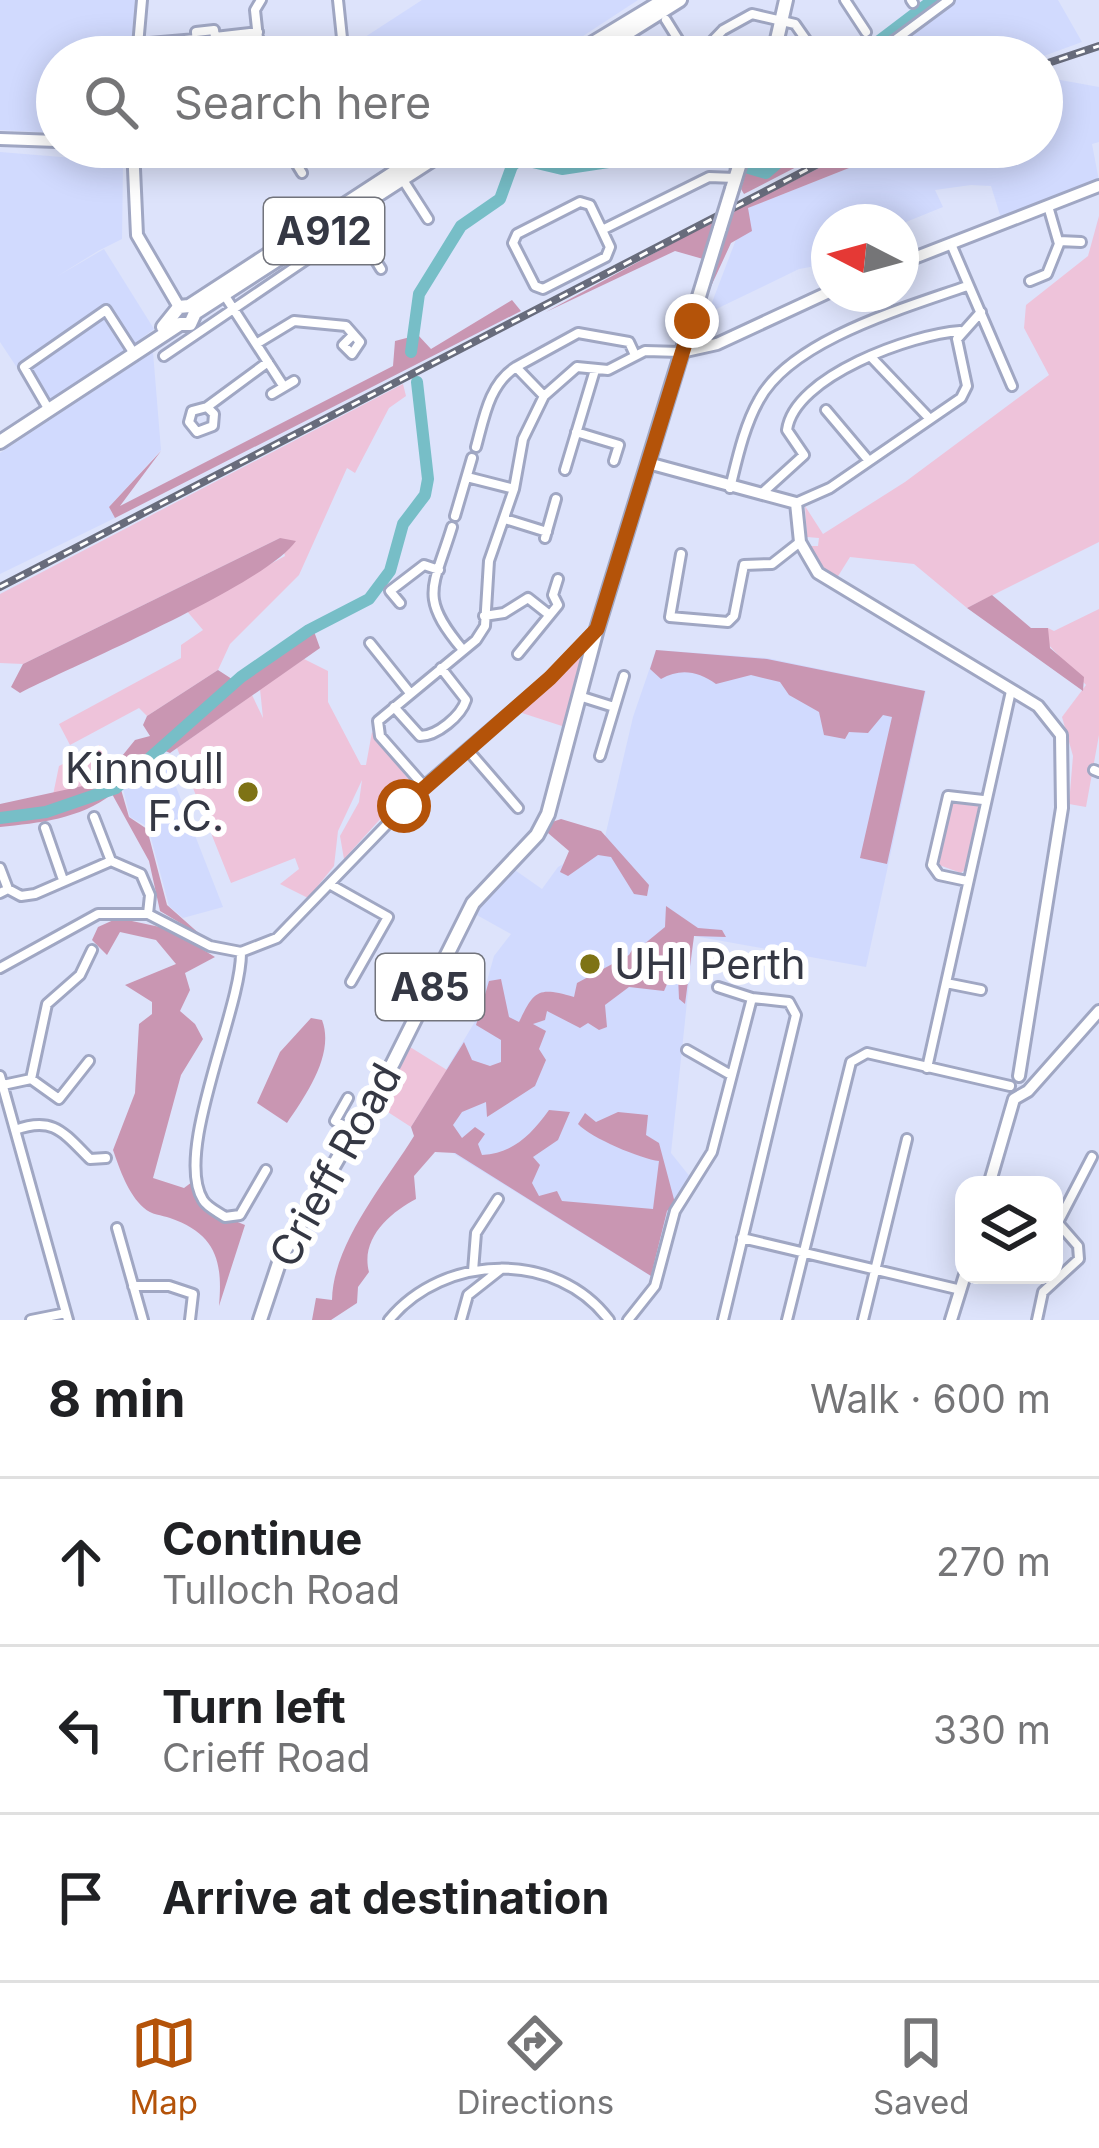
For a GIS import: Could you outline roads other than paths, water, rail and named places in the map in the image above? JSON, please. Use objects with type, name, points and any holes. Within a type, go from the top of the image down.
[{"type":"main road","points":[[600,36],[643,6],[664,0]]},
{"type":"main road","points":[[623,36],[680,0]]},
{"type":"main road","points":[[778,36],[786,0]]},
{"type":"main road","name":"A912","points":[[0,442],[106,373],[184,313],[292,261],[408,168]]},
{"type":"main road","name":"A912","points":[[106,373],[184,313],[412,168]]},
{"type":"main road","name":"Crieff Road","points":[[260,1320],[281,1257],[354,1131],[473,903],[544,823],[597,629],[738,168]]},
{"type":"street","points":[[139,36],[142,0]]},
{"type":"street","points":[[258,36],[255,10],[261,0]]},
{"type":"street","points":[[338,0],[342,36]]},
{"type":"street","points":[[845,0],[866,32]]},
{"type":"street","points":[[900,36],[949,0]]},
{"type":"street","points":[[720,36],[745,16],[783,17],[803,36]]},
{"type":"street","points":[[666,20],[678,36]]},
{"type":"street","points":[[224,36],[258,32]]},
{"type":"street","points":[[0,139],[36,140]]},
{"type":"street","points":[[134,168],[137,235],[184,313]]},
{"type":"street","points":[[299,168],[302,173]]},
{"type":"street","points":[[400,168],[428,219]]},
{"type":"street","points":[[602,230],[709,177],[735,179]]},
{"type":"street","points":[[919,256],[1099,186]]},
{"type":"street","points":[[580,202],[590,205],[602,230],[610,247],[606,257],[543,289],[535,286],[514,243],[517,234],[580,202]]},
{"type":"street","points":[[1030,281],[1047,274],[1059,241],[1048,206]]},
{"type":"street","points":[[348,215],[381,269]]},
{"type":"street","points":[[1059,241],[1081,242]]},
{"type":"street","points":[[951,244],[1012,386]]},
{"type":"street","points":[[164,356],[292,261],[313,255]]},
{"type":"street","points":[[730,488],[755,407],[787,366],[824,343],[967,286]]},
{"type":"street","points":[[225,296],[284,387]]},
{"type":"street","points":[[424,786],[377,732],[380,717],[464,650],[484,626],[489,561],[514,489],[523,439],[544,396],[566,372],[578,367],[608,370],[635,355],[717,344],[811,300]]},
{"type":"street","points":[[50,411],[24,367],[46,349],[106,310],[133,352]]},
{"type":"street","points":[[761,496],[804,454],[787,430],[794,407],[827,379],[927,333],[960,332],[981,312]]},
{"type":"street","points":[[256,344],[299,320],[340,323],[352,336]]},
{"type":"street","points":[[648,464],[796,503],[869,460],[965,392],[960,332]]},
{"type":"street","points":[[476,447],[495,388],[516,367],[578,333],[629,342],[635,355]]},
{"type":"street","points":[[872,358],[930,418]]},
{"type":"street","points":[[207,407],[268,362]]},
{"type":"street","points":[[516,367],[544,396]]},
{"type":"street","points":[[565,470],[595,370]]},
{"type":"street","points":[[272,394],[294,381]]},
{"type":"street","points":[[826,410],[869,460]]},
{"type":"street","points":[[576,432],[619,445],[614,461]]},
{"type":"street","points":[[464,650],[433,608],[439,570],[472,458]]},
{"type":"street","points":[[467,477],[514,489]]},
{"type":"street","points":[[505,519],[546,535],[556,499]]},
{"type":"street","points":[[796,503],[800,542],[818,573],[1049,715],[1059,727],[1065,751],[1041,963],[1019,1085],[992,1176]]},
{"type":"street","points":[[681,554],[670,617],[728,622],[734,616],[744,565],[772,564],[800,542]]},
{"type":"street","points":[[400,603],[390,591],[424,565],[439,570]]},
{"type":"street","points":[[518,654],[559,604],[554,595],[558,578]]},
{"type":"street","points":[[484,616],[507,612],[528,598],[547,613]]},
{"type":"street","points":[[0,968],[98,914],[148,914],[210,946],[241,952],[277,938],[424,786],[550,678],[597,629]]},
{"type":"street","points":[[370,643],[411,693]]},
{"type":"street","points":[[394,706],[420,736],[430,736],[448,722],[466,700],[441,668]]},
{"type":"street","points":[[600,756],[624,676]]},
{"type":"street","points":[[927,1068],[1011,691]]},
{"type":"street","points":[[579,696],[614,707]]},
{"type":"street","points":[[467,749],[518,808]]},
{"type":"street","points":[[967,881],[933,871],[936,844],[948,796],[983,801]]},
{"type":"street","points":[[94,817],[92,831],[111,861],[141,874],[150,895],[148,914]]},
{"type":"street","points":[[43,836],[62,878]]},
{"type":"street","points":[[62,878],[76,879],[111,861]]},
{"type":"street","points":[[0,868],[4,891],[28,896],[54,887],[62,878]]},
{"type":"street","points":[[331,885],[388,917],[351,982]]},
{"type":"street","points":[[31,1079],[47,1004],[80,975],[92,950]]},
{"type":"street","points":[[241,952],[241,972],[209,1079],[197,1179],[202,1199],[225,1216],[241,1215],[266,1170]]},
{"type":"street","points":[[946,983],[981,990]]},
{"type":"street","points":[[718,987],[752,998],[789,1002],[796,1016],[723,1320]]},
{"type":"street","points":[[628,1320],[653,1288],[672,1218],[712,1153],[752,998]]},
{"type":"street","points":[[1019,1085],[1099,1011]]},
{"type":"street","points":[[687,1050],[699,1052],[731,1075]]},
{"type":"street","points":[[787,1320],[808,1254],[850,1062],[867,1053],[1019,1085]]},
{"type":"street","points":[[31,1320],[67,1316],[1,1081],[31,1079],[59,1099],[89,1060]]},
{"type":"street","points":[[348,1098],[335,1120],[354,1131]]},
{"type":"street","points":[[15,1130],[39,1121],[54,1124],[90,1159],[106,1158]]},
{"type":"street","points":[[863,1320],[907,1139]]},
{"type":"street","points":[[1063,1213],[1092,1157]]},
{"type":"street","points":[[473,1271],[476,1232],[498,1199]]},
{"type":"street","points":[[117,1228],[143,1320]]},
{"type":"street","points":[[1063,1229],[1080,1256],[1063,1273]]},
{"type":"street","points":[[742,1238],[961,1290]]},
{"type":"street","points":[[468,1294],[502,1268]]},
{"type":"street","points":[[389,1320],[427,1287],[460,1273],[502,1268],[552,1276],[575,1287],[609,1320]]},
{"type":"street","points":[[460,1273],[468,1294],[461,1320]]},
{"type":"street","points":[[951,1320],[963,1284]]},
{"type":"street","points":[[1036,1320],[1043,1292],[1051,1284]]},
{"type":"street","points":[[132,1286],[184,1289],[193,1294],[190,1320]]},
{"type":"waterway","points":[[886,36],[933,0]]},
{"type":"waterway","points":[[411,352],[419,294],[461,226],[500,199],[511,168]]},
{"type":"waterway","points":[[558,168],[569,168]]},
{"type":"waterway","points":[[749,168],[766,173],[772,168]]},
{"type":"waterway","points":[[0,818],[46,812],[116,788],[241,677],[309,630],[369,599],[390,571],[403,524],[425,495],[428,479],[417,382]]},
{"type":"railway","points":[[1063,58],[1099,46]]},
{"type":"railway","points":[[0,587],[810,168]]},
{"type":"place","name":"Kinnoull F.C.","points":[[248,792]]},
{"type":"place","name":"UHI Perth","points":[[590,964]]}]
